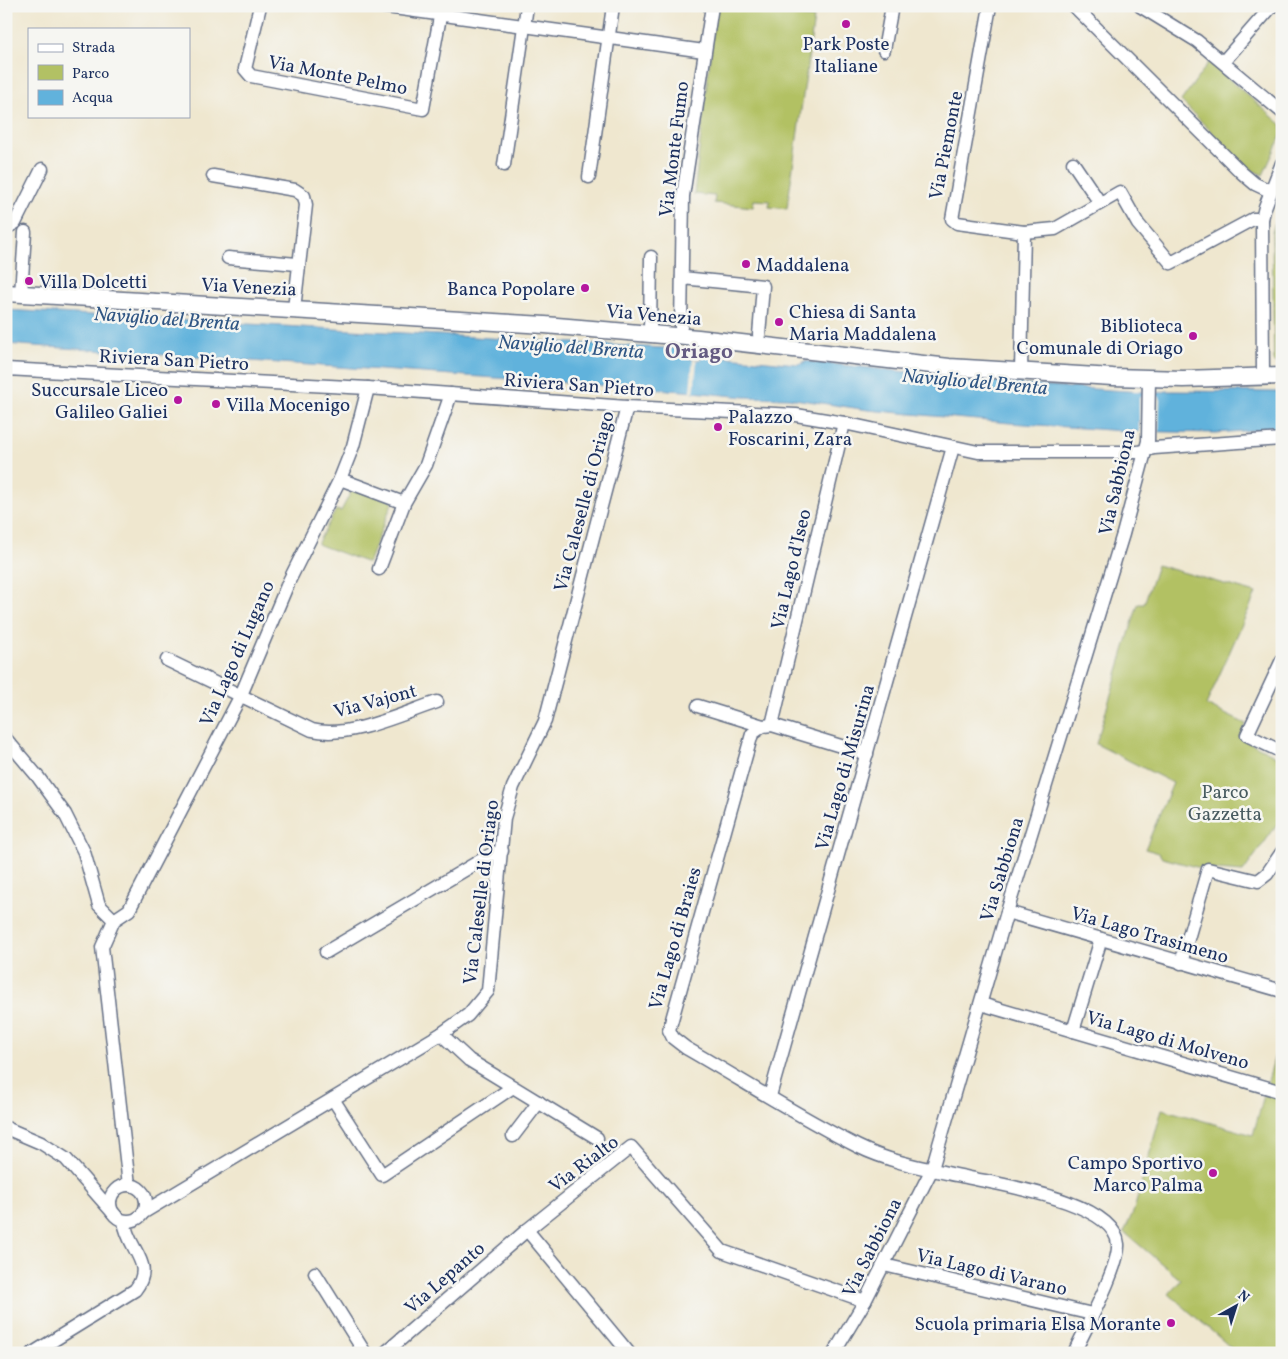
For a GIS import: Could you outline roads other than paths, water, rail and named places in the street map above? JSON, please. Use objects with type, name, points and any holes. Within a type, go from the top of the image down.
[{"type":"main road","name":"Via Venezia","points":[[14,293],[294,309],[650,334],[949,367],[1184,379],[1282,376]]},
{"type":"street","name":"Via Monte Pelmo","points":[[260,6],[245,69],[251,76],[423,110],[440,10]]},
{"type":"street","points":[[379,6],[440,10],[524,25],[704,51]]},
{"type":"street","points":[[504,165],[527,6]]},
{"type":"street","points":[[589,177],[613,6]]},
{"type":"street","name":"Via Monte Fumo","points":[[681,327],[683,196],[712,6]]},
{"type":"street","points":[[884,50],[892,6]]},
{"type":"street","name":"Via Piemonte","points":[[990,6],[952,219],[958,222],[1024,232]]},
{"type":"street","points":[[1074,6],[1242,173],[1255,184],[1270,191]]},
{"type":"street","points":[[1140,6],[1197,41],[1224,61],[1282,112]]},
{"type":"street","points":[[1224,61],[1272,6]]},
{"type":"street","points":[[1074,163],[1100,203]]},
{"type":"street","points":[[1263,376],[1262,219],[1270,191],[1282,163]]},
{"type":"street","points":[[6,228],[15,223],[42,169]]},
{"type":"street","points":[[213,176],[295,190],[301,194],[306,205],[297,264],[294,309]]},
{"type":"street","points":[[1021,371],[1024,232],[1055,229],[1120,192],[1138,224],[1170,263],[1253,219],[1262,219]]},
{"type":"street","name":"Via Venezia","points":[[14,293],[25,232]]},
{"type":"street","points":[[650,334],[651,257]]},
{"type":"street","points":[[228,258],[297,264]]},
{"type":"street","points":[[682,275],[764,286],[760,335]]},
{"type":"street","name":"Riviera San Pietro","points":[[6,369],[368,388],[627,407],[796,415],[844,423],[978,452],[1003,454],[1282,439]]},
{"type":"street","name":"Via Sabbiona","points":[[834,1353],[865,1301],[932,1169],[1007,912],[1116,559],[1147,445],[1150,378]]},
{"type":"street","name":"Via Lago di Lugano","points":[[129,1185],[116,1084],[102,947],[114,920],[129,910],[241,695],[289,581],[340,479],[353,446],[368,388]]},
{"type":"street","points":[[379,569],[404,503],[426,465],[451,394]]},
{"type":"street","name":"Via Caleselle di Oriago","points":[[144,1212],[440,1034],[468,1015],[488,991],[504,818],[513,787],[545,721],[627,407]]},
{"type":"street","name":"Via Lago d'Iseo","points":[[767,725],[844,423]]},
{"type":"street","name":"Via Lago di Misurina","points":[[770,1096],[952,447]]},
{"type":"street","points":[[340,479],[404,503]]},
{"type":"street","name":"Via Vajont","points":[[167,660],[312,730],[324,733],[352,730],[437,702]]},
{"type":"street","points":[[1282,660],[1247,735],[1282,752]]},
{"type":"street","points":[[698,706],[867,754]]},
{"type":"street","name":"Via Lago di Braies","points":[[767,725],[752,734],[669,1030],[673,1038],[686,1048],[857,1146],[894,1161],[1057,1198],[1090,1211],[1110,1228],[1118,1244],[1113,1267],[1074,1353]]},
{"type":"street","points":[[6,739],[38,777],[65,814],[84,852],[99,906],[114,920]]},
{"type":"street","points":[[326,952],[490,855],[502,850]]},
{"type":"street","points":[[1181,962],[1208,869],[1258,881],[1267,874],[1282,852]]},
{"type":"street","name":"Via Lago Trasimeno","points":[[1007,912],[1282,992]]},
{"type":"street","name":"Via Lago di Molveno","points":[[1072,1031],[1100,939]]},
{"type":"street","name":"Via Lago di Molveno","points":[[981,1004],[1282,1092]]},
{"type":"street","points":[[440,1034],[469,1060],[597,1138]]},
{"type":"street","points":[[334,1099],[382,1175],[513,1086]]},
{"type":"street","points":[[513,1136],[539,1102]]},
{"type":"street","points":[[6,1128],[41,1142],[66,1159],[119,1218],[135,1219],[144,1212],[145,1204],[141,1191],[129,1185],[118,1188],[113,1192],[110,1203],[119,1218],[145,1269],[143,1280],[135,1290],[33,1353]]},
{"type":"street","name":"Via Rialto","points":[[527,1230],[631,1147],[722,1251],[865,1301]]},
{"type":"street","points":[[527,1230],[630,1353]]},
{"type":"street","name":"Via Lepanto","points":[[386,1353],[527,1230]]},
{"type":"street","name":"Via Lago di Varano","points":[[884,1265],[1092,1314]]},
{"type":"street","points":[[315,1273],[365,1353]]},
{"type":"water","name":"Naviglio del Brenta","points":[[6,310],[680,349],[690,359],[699,360],[707,355],[797,364],[804,363],[804,361],[1029,385],[1160,393],[1166,391],[1282,392],[1282,428],[1216,433],[1123,431],[868,410],[788,398],[745,397],[683,391],[6,344]]},
{"type":"place","name":"Park Poste Italiane","points":[[846,24]]},
{"type":"place","name":"Maddalena","points":[[746,264]]},
{"type":"place","name":"Villa Dolcetti","points":[[29,281]]},
{"type":"place","name":"Banca Popolare","points":[[585,288]]},
{"type":"place","name":"Chiesa di Santa Maria Maddalena","points":[[779,322]]},
{"type":"place","name":"Biblioteca Comunale di Oriago","points":[[1193,336]]},
{"type":"place","name":"Succursale Liceo Galileo Galiei","points":[[178,400]]},
{"type":"place","name":"Villa Mocenigo","points":[[216,404]]},
{"type":"place","name":"Palazzo Foscarini, Zara","points":[[718,427]]},
{"type":"place","name":"Campo Sportivo Marco Palma","points":[[1213,1173]]},
{"type":"place","name":"Scuola primaria Elsa Morante","points":[[1171,1323]]},
{"type":"district","name":"Oriago","points":[[699,351]]},
{"type":"park label","name":"Parco Gazzetta","points":[[1225,802]]}]
